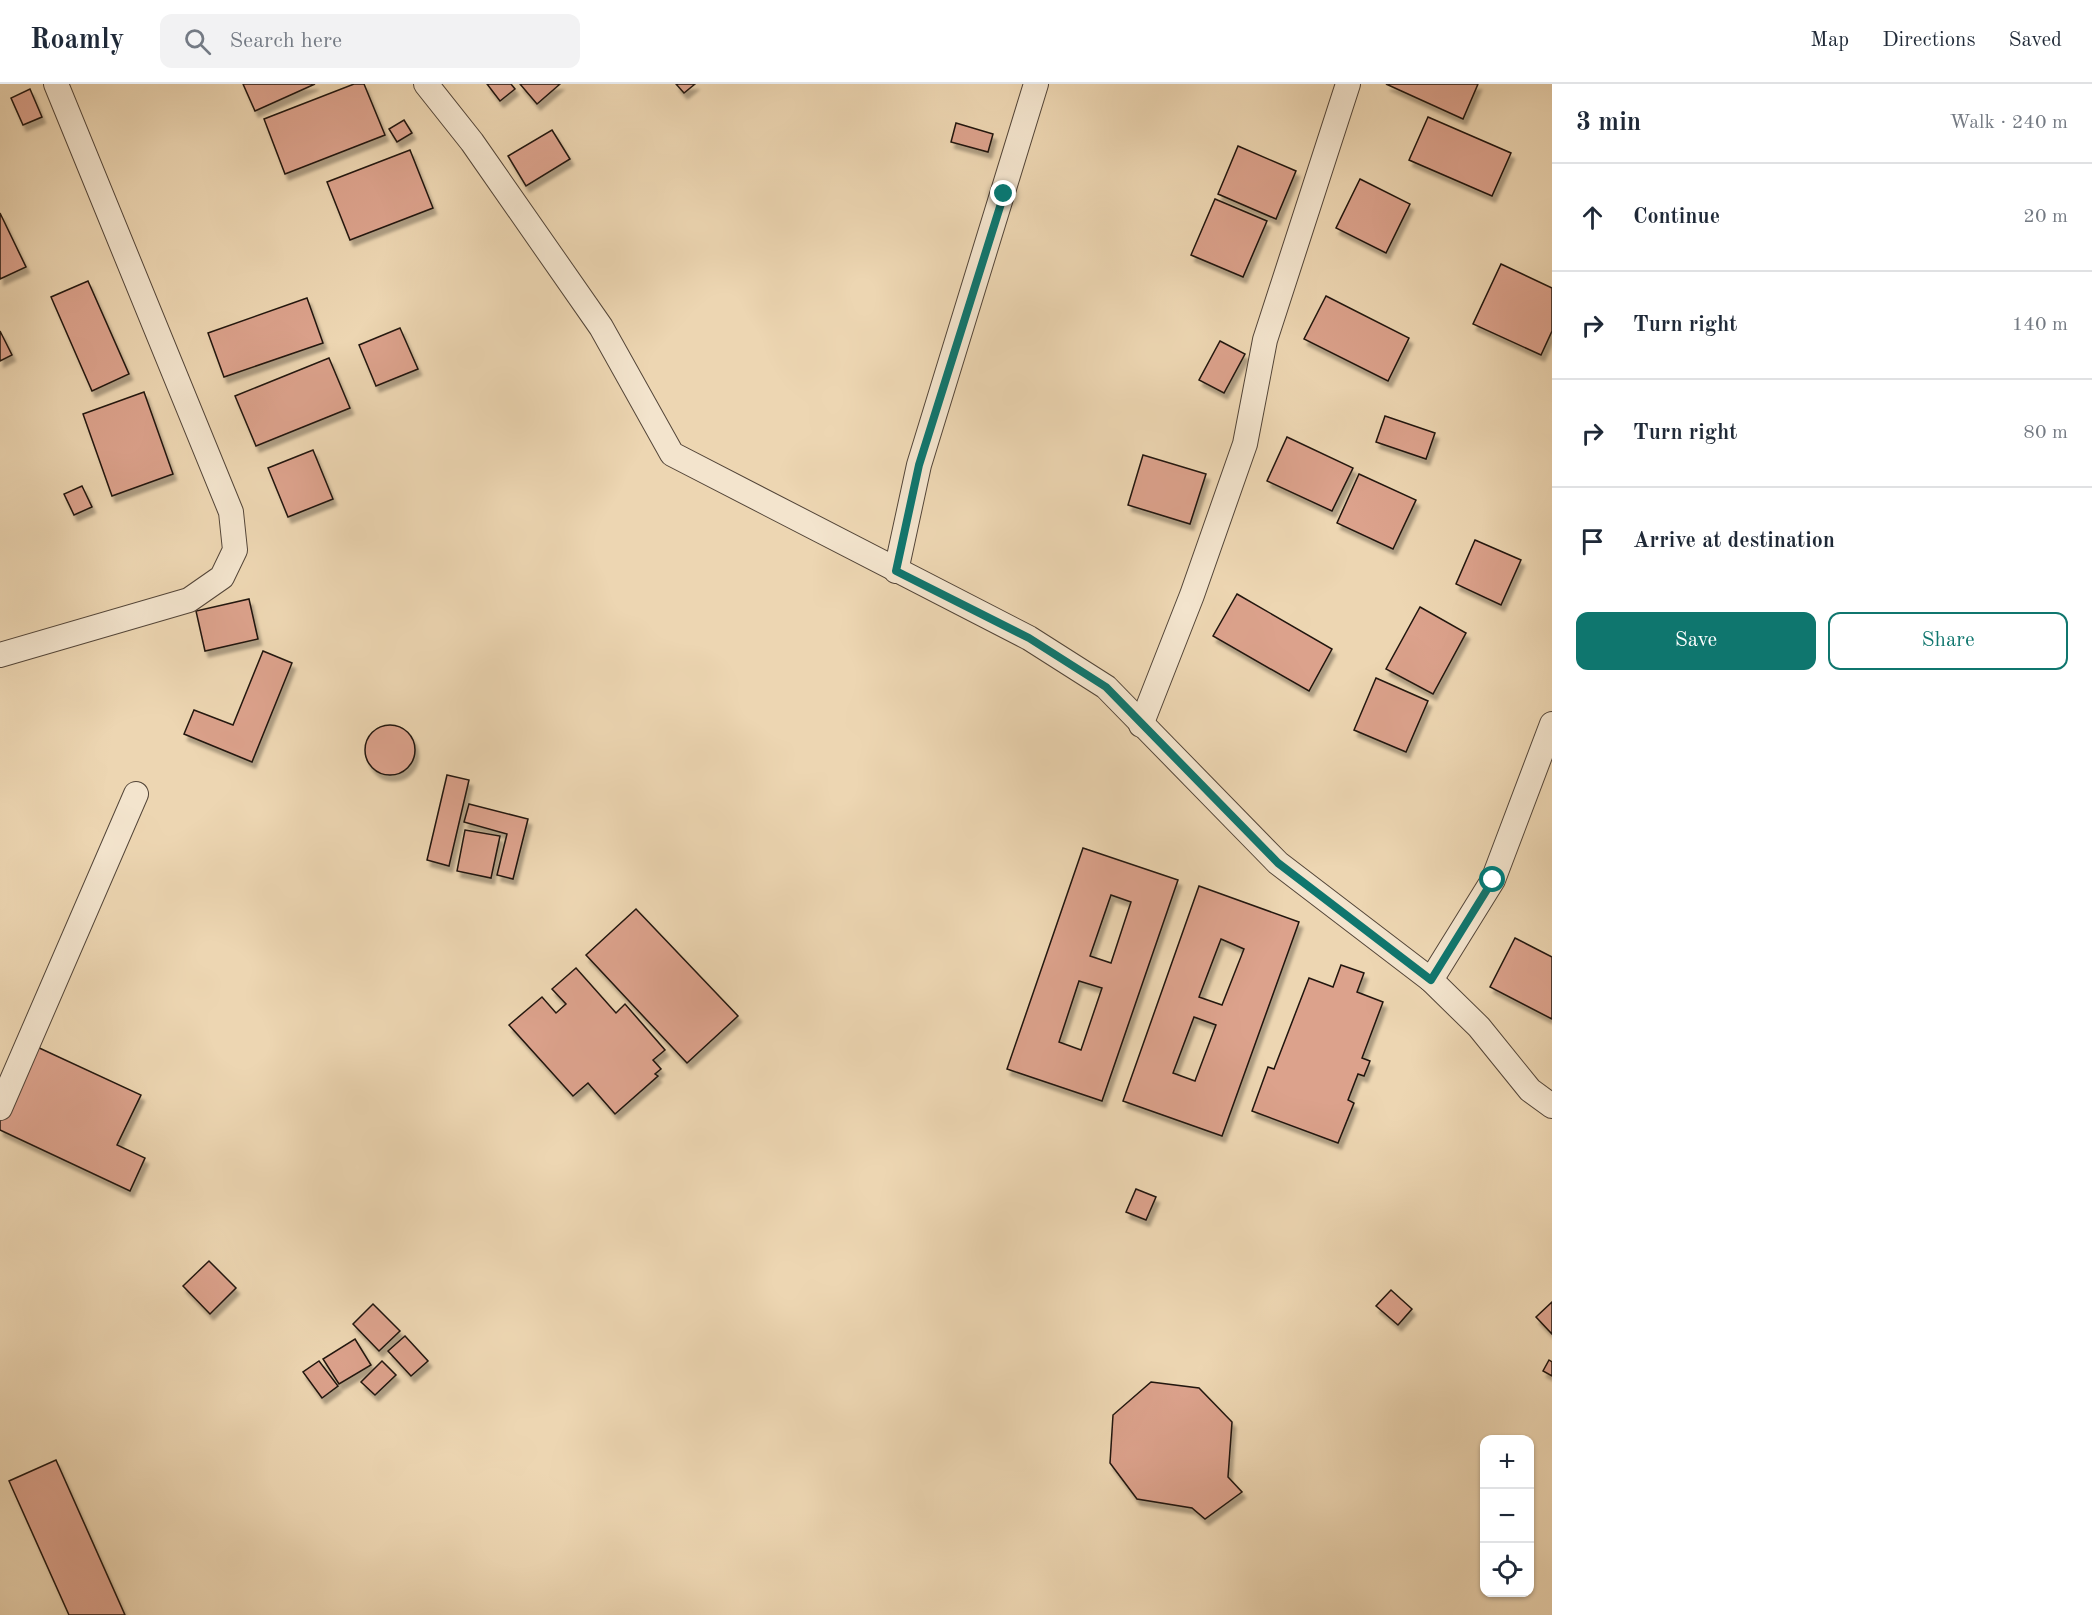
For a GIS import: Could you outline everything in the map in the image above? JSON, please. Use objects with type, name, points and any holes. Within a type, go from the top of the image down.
[{"type":"street","points":[[0,655],[189,600],[222,577],[236,550],[231,512],[56,84]]},
{"type":"street","points":[[426,84],[472,142],[601,327],[672,454],[1029,638],[1106,687],[1278,863],[1431,980],[1479,1027],[1530,1090],[1552,1106]]},
{"type":"street","points":[[896,571],[919,465],[1036,84]]},
{"type":"street","points":[[1141,725],[1192,595],[1245,444],[1265,339],[1348,84]]},
{"type":"street","points":[[1431,980],[1493,880],[1552,724]]},
{"type":"street","points":[[0,1108],[136,794]]},
{"type":"building","points":[[243,84],[315,84],[255,111]]},
{"type":"building","points":[[354,84],[364,84],[385,135],[285,174],[264,119]]},
{"type":"building","points":[[487,84],[511,84],[515,89],[500,101]]},
{"type":"building","points":[[520,84],[560,84],[537,104]]},
{"type":"building","points":[[676,84],[695,84],[684,93]]},
{"type":"building","points":[[1386,84],[1478,84],[1463,119]]},
{"type":"building","points":[[30,89],[42,117],[23,125],[11,98]]},
{"type":"building","points":[[1428,117],[1511,153],[1492,196],[1409,160]]},
{"type":"building","points":[[404,120],[412,133],[397,142],[389,129]]},
{"type":"building","points":[[956,123],[993,134],[988,152],[951,142]]},
{"type":"building","points":[[552,130],[570,159],[526,186],[508,156]]},
{"type":"building","points":[[1238,146],[1296,171],[1276,219],[1218,194]]},
{"type":"building","points":[[410,150],[433,208],[350,240],[327,182]]},
{"type":"building","points":[[1360,179],[1410,204],[1386,253],[1336,228]]},
{"type":"building","points":[[1215,199],[1267,221],[1243,277],[1191,255]]},
{"type":"building","points":[[0,213],[26,267],[0,279]]},
{"type":"building","points":[[1501,264],[1552,288],[1552,331],[1541,355],[1473,324]]},
{"type":"building","points":[[88,281],[129,374],[92,391],[51,297]]},
{"type":"building","points":[[1326,296],[1409,338],[1388,381],[1304,339]]},
{"type":"building","points":[[307,298],[323,343],[224,377],[208,333]]},
{"type":"building","points":[[400,328],[418,369],[376,386],[359,345]]},
{"type":"building","points":[[0,331],[12,355],[0,361]]},
{"type":"building","points":[[1220,341],[1245,354],[1224,393],[1199,380]]},
{"type":"building","points":[[329,358],[350,408],[256,446],[235,396]]},
{"type":"building","points":[[144,392],[173,474],[112,496],[83,414]]},
{"type":"building","points":[[1385,416],[1435,433],[1426,459],[1376,442]]},
{"type":"building","points":[[1287,437],[1353,468],[1332,511],[1267,481]]},
{"type":"building","points":[[313,450],[333,499],[288,517],[268,468]]},
{"type":"building","points":[[1143,455],[1206,474],[1190,524],[1128,505]]},
{"type":"building","points":[[1359,474],[1416,500],[1393,549],[1337,523]]},
{"type":"building","points":[[82,486],[92,507],[74,515],[64,494]]},
{"type":"building","points":[[1475,540],[1521,560],[1501,605],[1456,584]]},
{"type":"building","points":[[1237,594],[1332,649],[1309,691],[1213,636]]},
{"type":"building","points":[[249,599],[258,639],[205,651],[196,611]]},
{"type":"building","points":[[1420,607],[1466,633],[1433,694],[1386,669]]},
{"type":"building","points":[[263,651],[292,663],[252,762],[184,734],[194,710],[233,725]]},
{"type":"building","points":[[1376,678],[1428,701],[1406,752],[1354,730]]},
{"type":"building","points":[[385,725],[395,725],[408,732],[415,745],[415,755],[408,768],[395,775],[385,775],[376,771],[369,764],[365,755],[365,745],[369,736],[376,729]]},
{"type":"building","points":[[447,775],[469,780],[449,866],[427,860]]},
{"type":"building","points":[[469,804],[528,819],[513,879],[497,875],[507,834],[464,822]]},
{"type":"building","points":[[465,830],[500,836],[491,878],[457,871]]},
{"type":"building","points":[[1083,848],[1178,880],[1102,1101],[1007,1069]],"holes":[[[1111,895],[1131,902],[1111,963],[1090,956]],[[1079,981],[1102,988],[1081,1050],[1059,1042]]]},
{"type":"building","points":[[1199,886],[1299,922],[1222,1136],[1123,1101]],"holes":[[[1221,939],[1244,949],[1222,1005],[1199,997]],[[1194,1017],[1216,1025],[1195,1081],[1173,1073]]]},
{"type":"building","points":[[636,909],[738,1016],[687,1063],[586,955]]},
{"type":"building","points":[[1515,938],[1552,957],[1552,1019],[1490,987]]},
{"type":"building","points":[[1341,965],[1364,973],[1357,992],[1383,1002],[1362,1058],[1370,1061],[1364,1076],[1358,1074],[1348,1100],[1354,1103],[1338,1143],[1252,1111],[1268,1067],[1274,1069],[1309,978],[1333,987]]},
{"type":"building","points":[[576,968],[616,1013],[625,1004],[665,1050],[653,1060],[661,1069],[655,1074],[658,1076],[615,1114],[588,1083],[573,1096],[509,1025],[542,997],[556,1013],[566,1004],[552,989]]},
{"type":"building","points":[[35,1046],[141,1095],[117,1145],[145,1158],[130,1191],[0,1130],[0,1121]]},
{"type":"building","points":[[1136,1189],[1156,1197],[1146,1220],[1126,1212]]},
{"type":"building","points":[[209,1261],[236,1288],[210,1314],[183,1286]]},
{"type":"building","points":[[1391,1290],[1412,1309],[1398,1325],[1376,1306]]},
{"type":"building","points":[[1552,1302],[1552,1334],[1536,1317]]},
{"type":"building","points":[[373,1304],[400,1331],[379,1351],[353,1324]]},
{"type":"building","points":[[405,1336],[428,1361],[411,1376],[388,1351]]},
{"type":"building","points":[[355,1339],[371,1365],[339,1384],[323,1359]]},
{"type":"building","points":[[1549,1360],[1552,1362],[1552,1376],[1543,1371]]},
{"type":"building","points":[[319,1361],[338,1386],[322,1398],[303,1372]]},
{"type":"building","points":[[382,1361],[396,1375],[375,1395],[361,1382]]},
{"type":"building","points":[[1151,1382],[1199,1388],[1232,1422],[1228,1477],[1242,1492],[1205,1519],[1192,1508],[1137,1499],[1110,1463],[1113,1415]]},
{"type":"building","points":[[56,1460],[125,1615],[69,1615],[9,1481]]},
{"type":"route","points":[[1004,194],[919,465],[896,571],[1029,638],[1106,687],[1278,863],[1431,980],[1493,880]]}]
